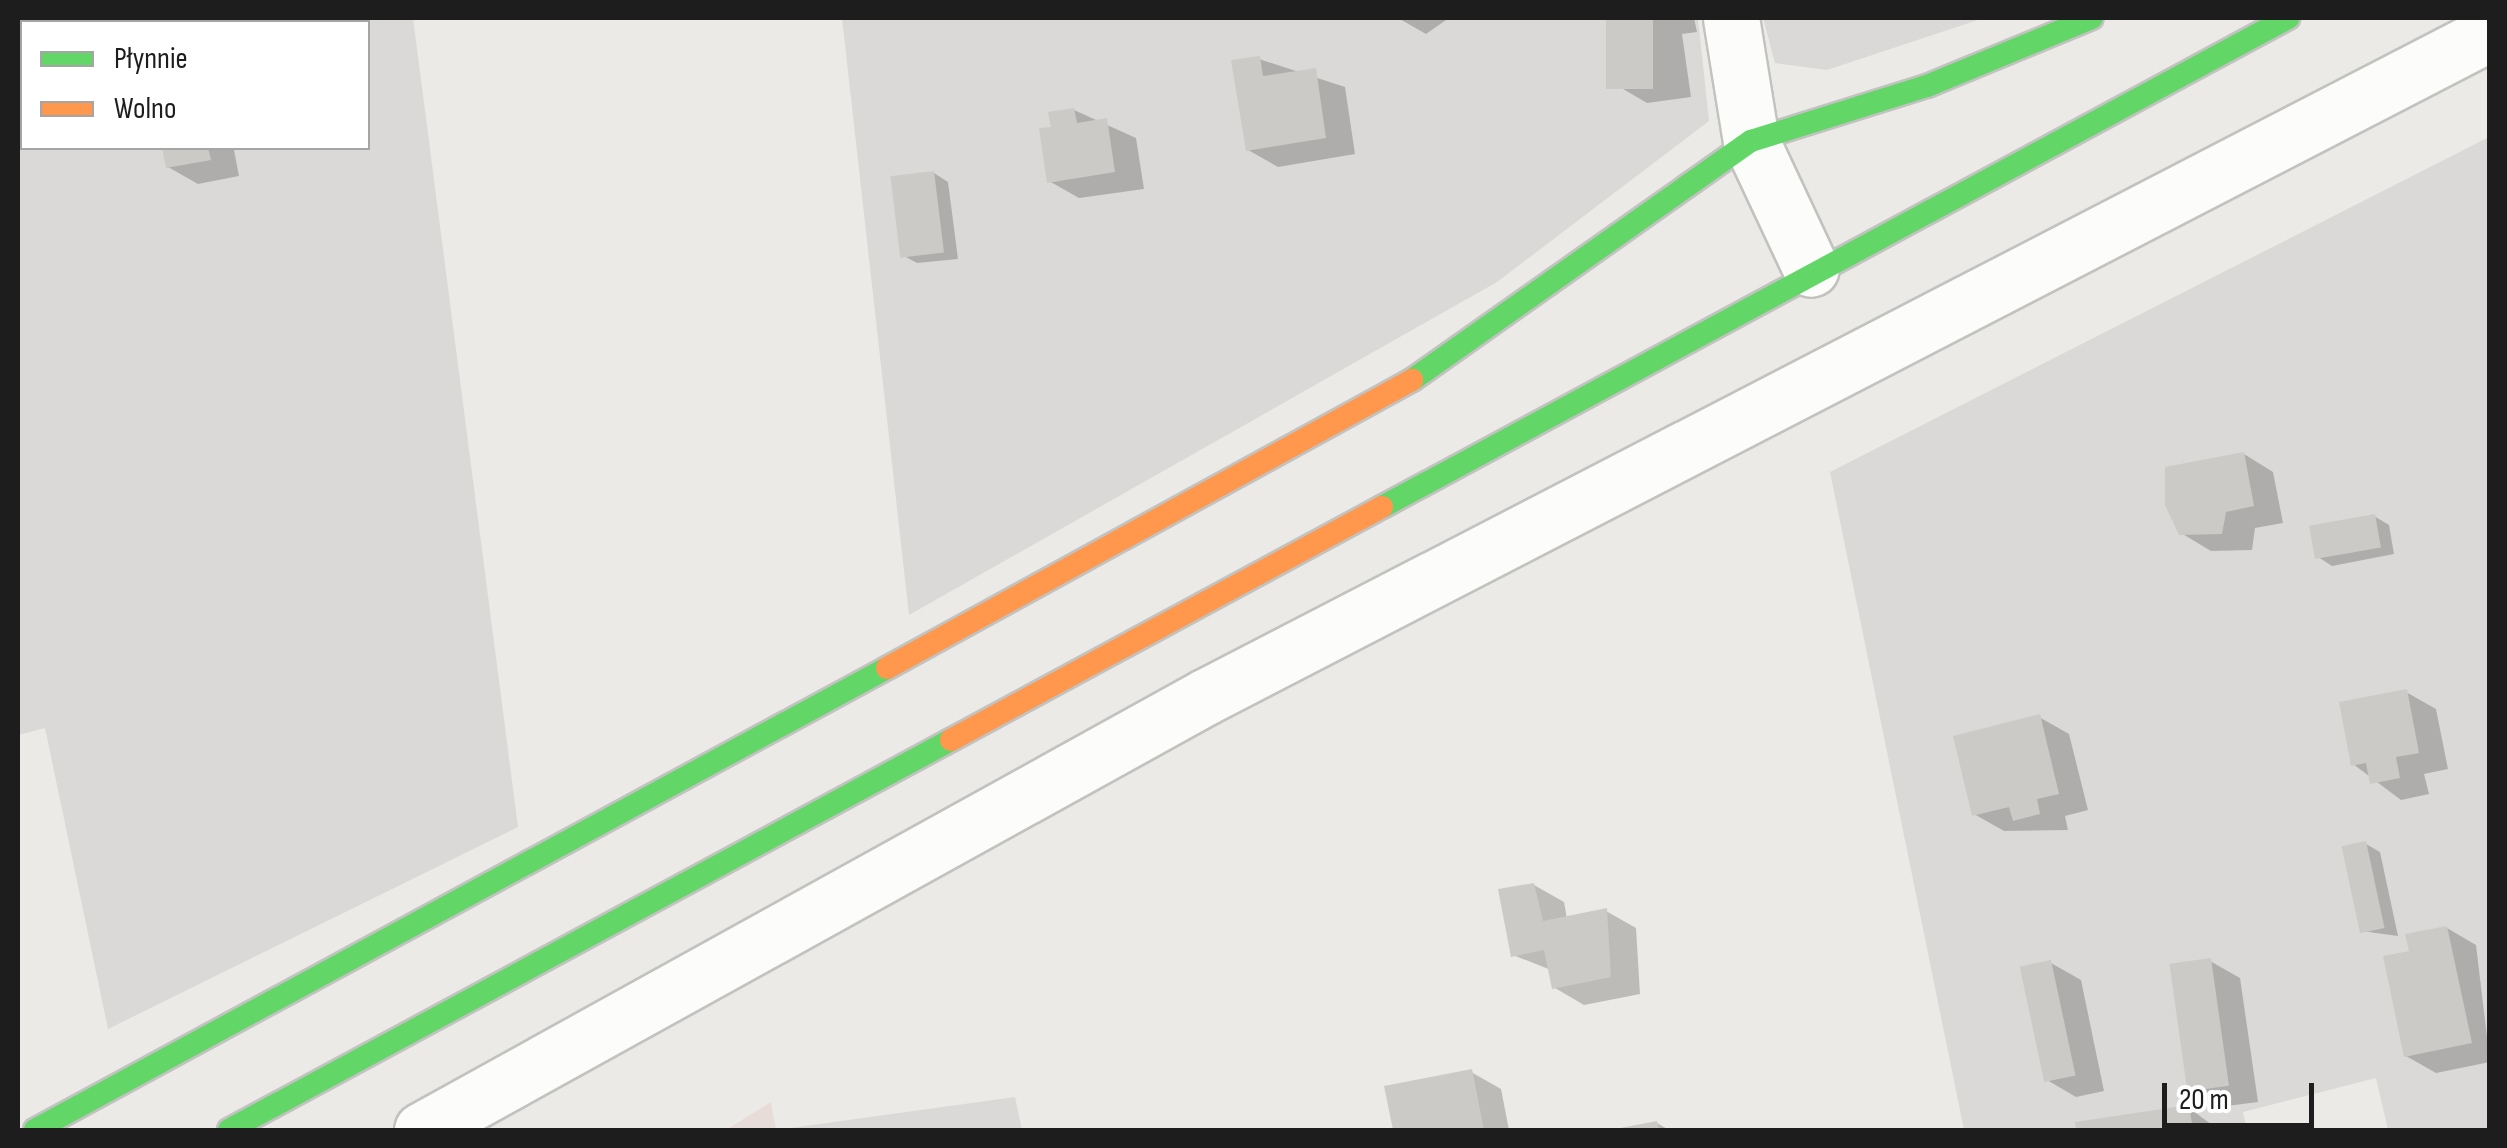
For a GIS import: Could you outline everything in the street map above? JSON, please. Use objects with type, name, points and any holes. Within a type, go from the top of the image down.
[{"type":"street","points":[[1731,18],[1751,141],[1811,269]]},
{"type":"street","points":[[35,1130],[1388,398],[1751,141],[1927,86],[2092,18]]},
{"type":"street","points":[[229,1130],[1811,269],[2288,18]]},
{"type":"street","points":[[422,1130],[1205,696],[2490,34]]},
{"type":"shaded area","points":[[18,18],[413,18],[518,827],[108,1029],[45,728],[18,735]]},
{"type":"shaded area","points":[[842,18],[1698,18],[1709,121],[1497,282],[909,615]]},
{"type":"shaded area","points":[[1763,18],[1984,18],[1827,70],[1775,63]]},
{"type":"shaded area","points":[[2489,137],[2489,1130],[2388,1130],[2376,1078],[2243,1112],[2247,1130],[1964,1130],[1830,472]]},
{"type":"shaded area","points":[[1015,1097],[1022,1130],[776,1130]]},
{"type":"shaded area","points":[[771,1102],[776,1130],[726,1130]]},
{"type":"building","points":[[1606,18],[1653,18],[1653,89],[1606,89]]},
{"type":"building","points":[[1260,56],[1263,76],[1316,68],[1326,138],[1246,151],[1231,60]]},
{"type":"building","points":[[1074,108],[1077,123],[1107,118],[1115,172],[1047,183],[1039,128],[1051,127],[1048,112]]},
{"type":"building","points":[[162,150],[208,150],[211,160],[166,168]]},
{"type":"building","points":[[934,171],[944,252],[900,258],[890,176]]},
{"type":"building","points":[[2244,452],[2254,506],[2226,512],[2222,534],[2179,535],[2165,505],[2165,467]]},
{"type":"building","points":[[2375,514],[2381,547],[2315,559],[2309,526]]},
{"type":"building","points":[[2407,689],[2419,753],[2396,757],[2400,778],[2370,784],[2366,763],[2351,766],[2339,702]]},
{"type":"building","points":[[2040,714],[2059,794],[2037,799],[2040,814],[2013,821],[2009,807],[1972,816],[1953,736]]},
{"type":"building","points":[[2366,841],[2385,928],[2360,933],[2342,846]]},
{"type":"building","points":[[1534,883],[1543,921],[1607,908],[1611,977],[1552,989],[1544,950],[1511,957],[1498,889]]},
{"type":"building","points":[[2447,926],[2472,1043],[2404,1057],[2383,956],[2409,951],[2405,934]]},
{"type":"building","points":[[2211,958],[2229,1086],[2187,1092],[2169,964]]},
{"type":"building","points":[[2051,960],[2076,1075],[2044,1082],[2020,967]]},
{"type":"building","points":[[1472,1069],[1484,1130],[1393,1130],[1384,1086]]},
{"type":"building","points":[[2189,1105],[2193,1130],[2076,1130],[2075,1122]]},
{"type":"building","points":[[1657,1121],[1659,1130],[1615,1130],[1615,1129]]},
{"type":"traffic: fast","points":[[1412,380],[1751,141],[1927,86],[2092,18]]},
{"type":"traffic: fast","points":[[1382,507],[2288,18]]},
{"type":"traffic: fast","points":[[35,1130],[887,668]]},
{"type":"traffic: fast","points":[[229,1130],[951,740]]},
{"type":"traffic: slow","points":[[887,668],[1412,380]]},
{"type":"traffic: slow","points":[[951,740],[1382,507]]}]
